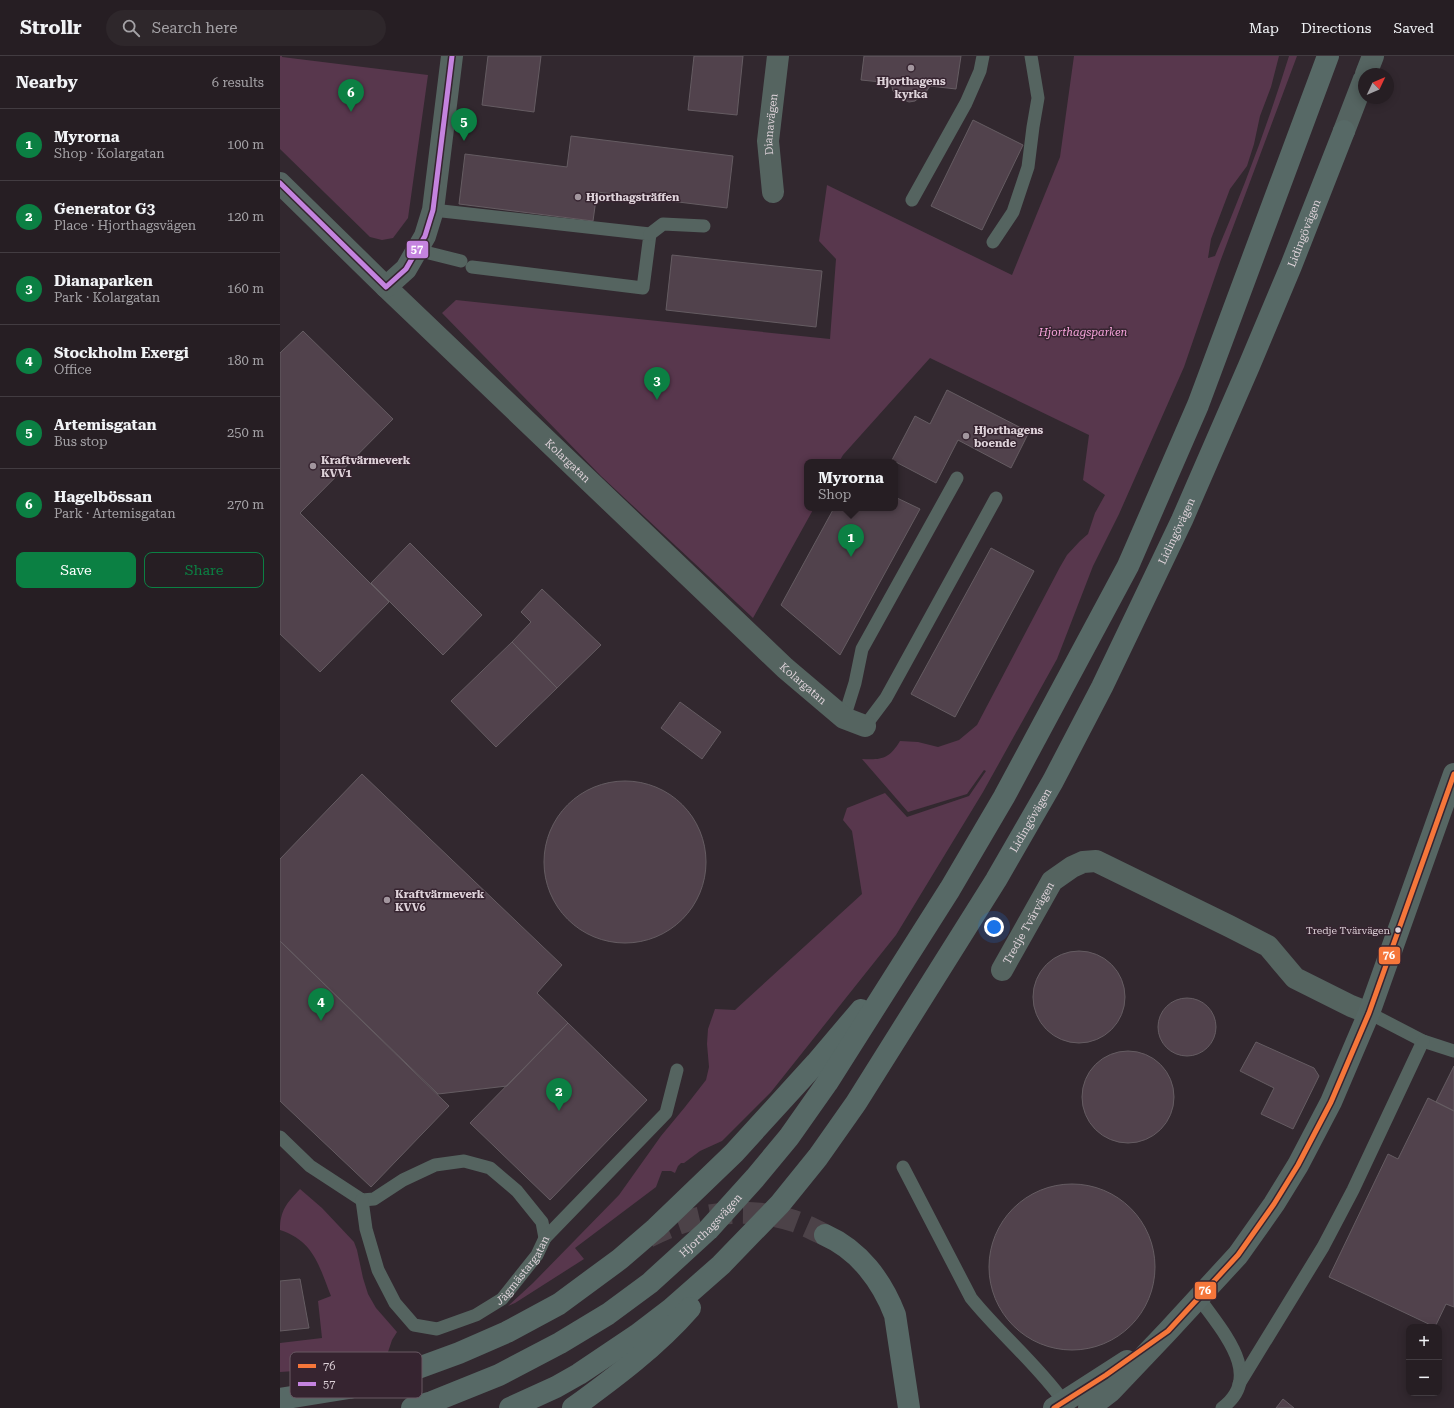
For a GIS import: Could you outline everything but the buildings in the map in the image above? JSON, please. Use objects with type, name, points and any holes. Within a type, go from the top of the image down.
[{"type":"highway","points":[[422,1367],[459,1353],[507,1332],[559,1304],[626,1254],[656,1228],[734,1153],[816,1063],[919,940],[1004,798],[1128,566],[1198,405],[1328,56]]},
{"type":"highway","name":"Lidingövägen","points":[[722,1265],[780,1204],[818,1156],[856,1103],[946,962],[1050,787],[1105,680],[1182,520],[1291,266],[1344,131]]},
{"type":"highway","name":"Hjorthagsvägen","points":[[412,1408],[432,1402],[499,1375],[560,1343],[608,1314],[650,1283],[708,1230],[755,1178],[797,1125],[827,1083],[919,940]]},
{"type":"highway","points":[[825,1235],[833,1238],[864,1263],[881,1285],[891,1303],[895,1315],[909,1408]]},
{"type":"highway","points":[[510,1408],[556,1388],[637,1336],[671,1310],[722,1265]]},
{"type":"highway","points":[[573,1408],[614,1378],[676,1324],[701,1296],[722,1265]]},
{"type":"highway","points":[[280,1399],[290,1397]]},
{"type":"main road","points":[[1368,68],[1373,56]]},
{"type":"main road","name":"Lidingövägen","points":[[1344,131],[1358,95]]},
{"type":"main road","points":[[1089,1408],[1111,1391],[1238,1255],[1274,1204],[1294,1172],[1331,1102],[1369,1013],[1454,774]]},
{"type":"main road","points":[[1059,1405],[1106,1375],[1168,1331]]},
{"type":"street","points":[[386,287],[406,269],[425,236],[433,210],[452,56]]},
{"type":"street","name":"Dianavägen","points":[[773,192],[768,141],[778,56]]},
{"type":"street","name":"Kolargatan","points":[[280,184],[785,668],[844,718],[865,726]]},
{"type":"street","name":"Tredje Tvärvägen","points":[[1002,970],[1052,881],[1072,867],[1084,862],[1096,861],[1268,946],[1295,978],[1350,1006],[1369,1013]]},
{"type":"lane","points":[[912,200],[966,103],[980,71],[982,56]]},
{"type":"lane","points":[[993,242],[1013,212],[1028,167],[1038,98],[1031,56]]},
{"type":"lane","points":[[433,210],[650,234],[663,224],[704,226]]},
{"type":"lane","points":[[417,250],[467,264],[643,288],[650,234]]},
{"type":"lane","points":[[844,718],[855,683],[862,649],[957,478]]},
{"type":"lane","points":[[865,726],[886,698],[996,498]]},
{"type":"lane","points":[[1369,1013],[1423,1041],[1454,1051]]},
{"type":"lane","points":[[1222,1408],[1232,1400],[1239,1384],[1311,1268],[1333,1228],[1353,1190],[1423,1041]]},
{"type":"lane","points":[[545,1238],[666,1113],[677,1070]]},
{"type":"lane","points":[[280,1137],[310,1166],[362,1200]]},
{"type":"lane","name":"Jägmästargatan","points":[[464,1161],[490,1168],[517,1191],[542,1222],[545,1238],[537,1254],[502,1299],[476,1315],[437,1329],[414,1325],[395,1303],[378,1270],[366,1229],[362,1200],[374,1199],[403,1180],[435,1165],[464,1161]]},
{"type":"lane","points":[[903,1167],[971,1298],[1056,1390],[1059,1405]]},
{"type":"lane","points":[[1199,1298],[1232,1346],[1242,1372],[1239,1384]]},
{"type":"green space","points":[[280,56],[428,75],[408,218],[393,238],[382,240],[370,237],[280,149]]},
{"type":"green space","name":"Hjorthagsparken","points":[[1074,56],[1279,56],[1271,87],[1260,116],[1254,144],[1247,166],[1230,189],[1211,239],[1208,258],[1215,256],[1255,157],[1289,56],[1297,56],[1220,262],[1184,367],[1119,514],[1093,566],[1057,659],[983,792],[896,935],[771,1092],[722,1141],[700,1151],[684,1163],[681,1163],[675,1173],[671,1171],[662,1171],[656,1187],[575,1248],[584,1259],[508,1306],[533,1283],[619,1195],[661,1136],[706,1080],[709,1067],[707,1044],[708,1029],[715,1009],[735,1010],[862,894],[852,831],[843,820],[847,808],[885,793],[907,817],[969,796],[986,771],[984,770],[967,794],[908,812],[862,759],[884,757],[892,752],[900,741],[918,742],[938,747],[959,740],[977,725],[1060,567],[1067,555],[1088,534],[1095,513],[1105,495],[1083,480],[1089,435],[930,358],[841,459],[804,459],[804,511],[812,511],[753,618],[601,476],[442,313],[456,300],[830,339],[836,259],[819,241],[827,185],[1012,275],[1060,157]]},
{"type":"green space","points":[[300,1189],[322,1208],[354,1242],[368,1294],[376,1308],[397,1332],[392,1340],[388,1352],[290,1352],[290,1371],[280,1372],[280,1343],[322,1338],[318,1301],[331,1296],[319,1265],[308,1248],[301,1241],[280,1230],[281,1217],[291,1198]]},
{"type":"tunnel","points":[[648,1237],[683,1222],[701,1217],[738,1213],[757,1213],[775,1216],[794,1221],[825,1235]]},
{"type":"transit line","name":"57","points":[[280,183],[386,287],[406,269],[425,236],[433,210],[452,56]]},
{"type":"transit line","name":"76","points":[[1054,1408],[1106,1375],[1168,1331],[1238,1255],[1274,1204],[1298,1165],[1331,1102],[1369,1013],[1454,774]]},
{"type":"place","name":"Hjorthagens kyrka","points":[[911,68]]},
{"type":"place","name":"Hagelbössan","points":[[351,112]]},
{"type":"place","name":"Artemisgatan","points":[[464,141]]},
{"type":"place","name":"Hjorthagsträffen","points":[[578,197]]},
{"type":"place","name":"Dianaparken","points":[[657,400]]},
{"type":"place","name":"Hjorthagens boende","points":[[966,436]]},
{"type":"place","name":"Kraftvärmeverk KVV1","points":[[313,466]]},
{"type":"place","name":"Myrorna","points":[[851,557]]},
{"type":"place","name":"Kraftvärmeverk KVV6","points":[[387,900]]},
{"type":"place","name":"Tredje Tvärvägen","points":[[1398,930]]},
{"type":"place","name":"Stockholm Exergi","points":[[321,1021]]},
{"type":"place","name":"Generator G3","points":[[559,1111]]}]
